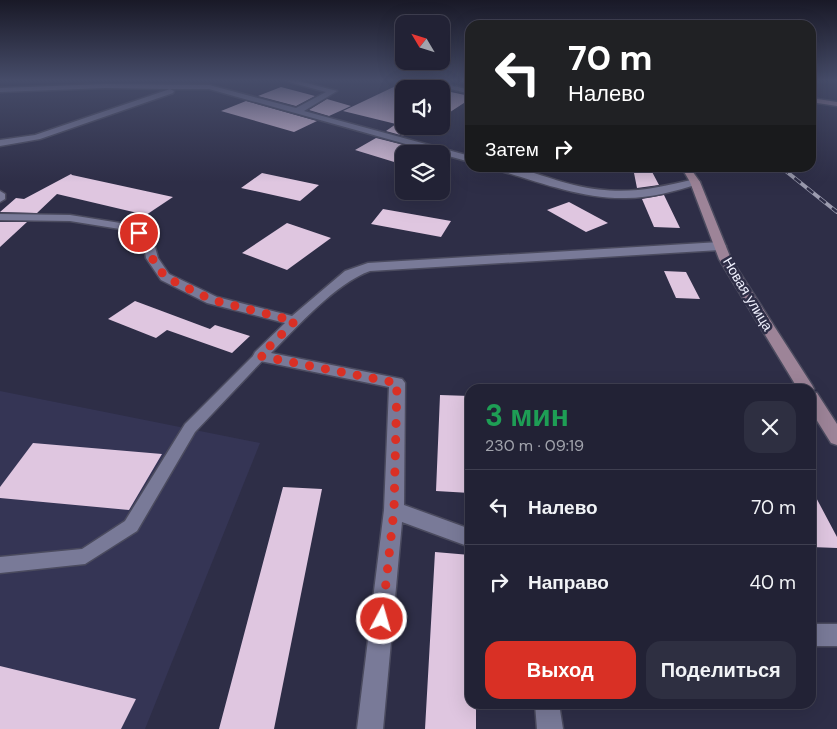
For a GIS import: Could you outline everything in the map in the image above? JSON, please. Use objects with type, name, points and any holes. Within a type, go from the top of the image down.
[{"type":"street","points":[[0,143],[37,137],[103,114]]},
{"type":"street","points":[[308,114],[465,158]]},
{"type":"street","points":[[516,172],[573,187],[617,195],[657,192],[695,182]]},
{"type":"street","name":"Новая улица","points":[[689,172],[695,182],[725,259],[803,384]]},
{"type":"street","points":[[0,194],[0,199]]},
{"type":"street","points":[[0,217],[70,218],[129,227],[148,238],[152,258],[165,277],[212,300],[295,321]]},
{"type":"street","points":[[260,356],[295,321],[349,274],[368,268],[720,246]]},
{"type":"street","points":[[260,356],[397,383],[394,510],[370,729]]},
{"type":"street","points":[[816,405],[837,438]]},
{"type":"street","points":[[394,510],[465,536]]},
{"type":"street","points":[[816,635],[837,635]]},
{"type":"street","points":[[548,709],[550,729]]},
{"type":"lane","points":[[0,565],[85,556],[130,526],[190,428],[260,356]]},
{"type":"shaded area","points":[[0,391],[260,443],[145,729],[0,729]]},
{"type":"building","points":[[231,114],[292,114],[317,121],[294,132]]},
{"type":"building","points":[[355,114],[395,114],[395,124]]},
{"type":"building","points":[[395,125],[395,134],[386,131]]},
{"type":"building","points":[[376,138],[404,145],[395,145],[395,162],[355,150]]},
{"type":"building","points":[[634,172],[652,172],[659,185],[637,188]]},
{"type":"building","points":[[262,173],[319,185],[300,201],[241,188]]},
{"type":"building","points":[[71,174],[173,197],[146,215],[57,194],[37,213],[0,212],[16,198],[24,199]]},
{"type":"building","points":[[664,195],[680,228],[654,227],[642,199]]},
{"type":"building","points":[[569,202],[608,223],[586,232],[547,210]]},
{"type":"building","points":[[383,209],[451,221],[441,237],[371,224]]},
{"type":"building","points":[[0,222],[27,222],[0,247]]},
{"type":"building","points":[[287,223],[331,238],[287,270],[242,253]]},
{"type":"building","points":[[664,271],[686,272],[700,299],[676,298]]},
{"type":"building","points":[[135,301],[210,329],[215,325],[250,336],[232,353],[167,330],[156,338],[108,319]]},
{"type":"building","points":[[440,395],[465,396],[465,493],[436,491]]},
{"type":"building","points":[[33,443],[162,454],[129,510],[0,498],[0,487]]},
{"type":"building","points":[[283,487],[322,489],[274,729],[219,729]]},
{"type":"building","points":[[816,497],[837,537],[837,548],[816,547]]},
{"type":"building","points":[[435,552],[465,555],[465,709],[476,709],[476,729],[425,729]]},
{"type":"building","points":[[0,666],[136,699],[121,729],[0,729]]},
{"type":"railway","points":[[787,172],[837,212]]},
{"type":"route","points":[[139,233],[148,238],[152,258],[165,277],[212,300],[295,321],[260,356],[397,383],[394,510],[382,619]]}]
